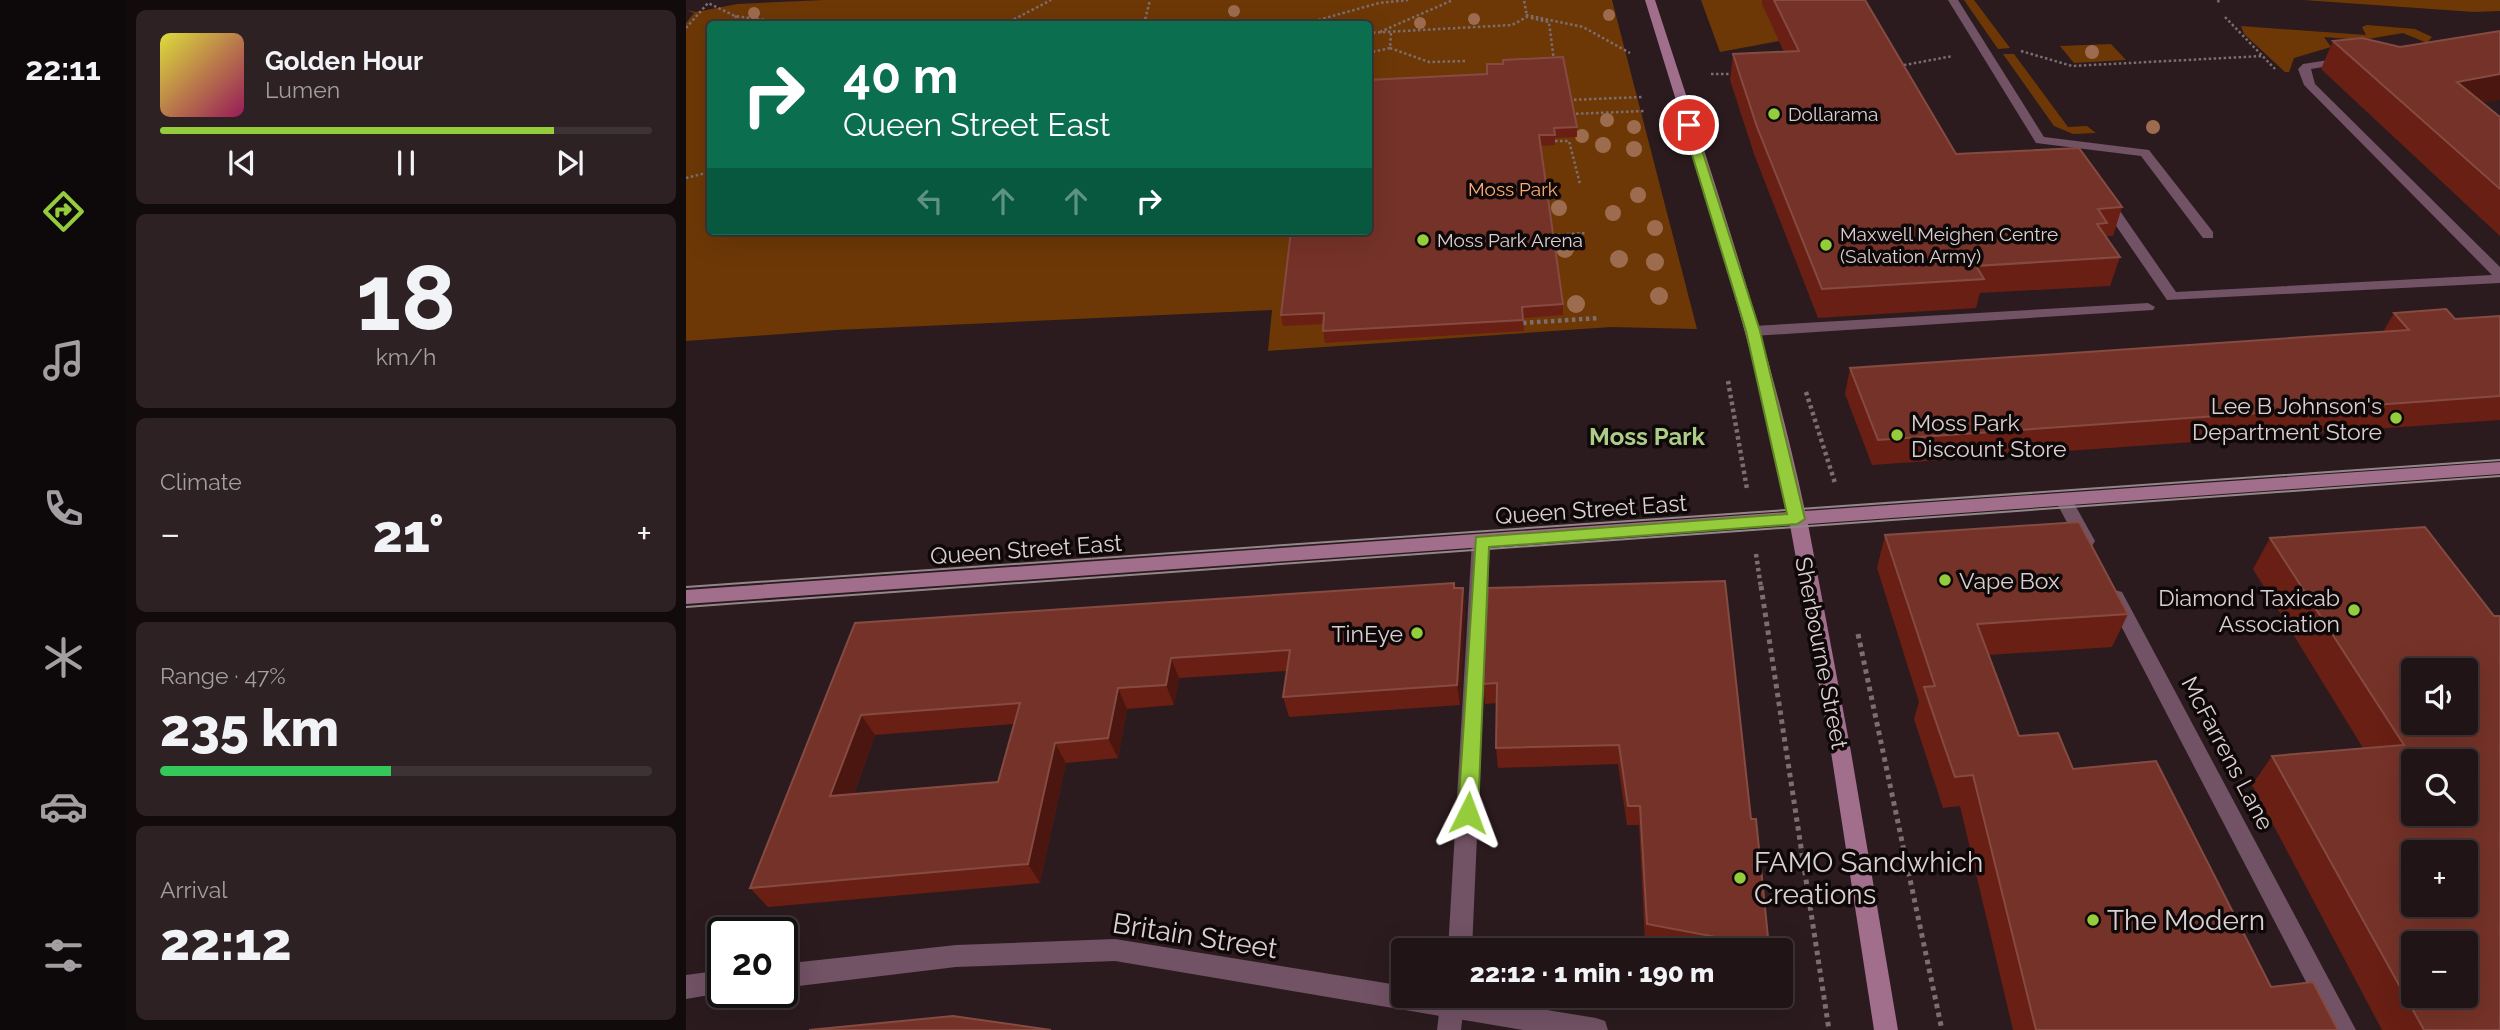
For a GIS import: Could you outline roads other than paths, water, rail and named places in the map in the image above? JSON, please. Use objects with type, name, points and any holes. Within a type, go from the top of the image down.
[{"type":"main road","name":"Sherbourne Street","points":[[1650,0],[1753,331],[1797,519],[1848,794],[1886,1030]]},
{"type":"main road","name":"Queen Street East","points":[[686,597],[2500,468]]},
{"type":"street","points":[[1953,0],[2040,140],[2145,153],[2208,235]]},
{"type":"street","points":[[2359,59],[2307,66],[2304,69],[2310,85],[2500,277]]},
{"type":"street","points":[[2095,186],[2172,298],[2500,277]]},
{"type":"street","points":[[1753,331],[2148,307]]},
{"type":"street","points":[[2064,500],[2094,556]]},
{"type":"street","points":[[1461,938],[1482,541]]},
{"type":"street","name":"McFarrens Lane","points":[[2107,581],[2344,1030]]},
{"type":"street","name":"Britain Street","points":[[798,973],[956,956],[1115,950],[1451,1011],[1597,1030]]},
{"type":"street","points":[[686,986],[707,984]]},
{"type":"tram line","points":[[686,587],[2500,460]]},
{"type":"tram line","points":[[686,607],[2500,476]]},
{"type":"place","name":"Dollarama","points":[[1774,114]]},
{"type":"place","name":"Moss Park Arena","points":[[1423,240]]},
{"type":"place","name":"Maxwell Meighen Centre (Salvation Army)","points":[[1826,245]]},
{"type":"place","name":"Lee B Johnson's Department Store","points":[[2396,418]]},
{"type":"place","name":"Moss Park Discount Store","points":[[1897,435]]},
{"type":"place","name":"Vape Box","points":[[1945,580]]},
{"type":"place","name":"Diamond Taxicab Association","points":[[2354,610]]},
{"type":"place","name":"TinEye","points":[[1417,633]]},
{"type":"place","name":"FAMO Sandwhich Creations","points":[[1740,878]]},
{"type":"place","name":"The Modern","points":[[2093,920]]},
{"type":"district","name":"Moss Park","points":[[1647,436]]}]
